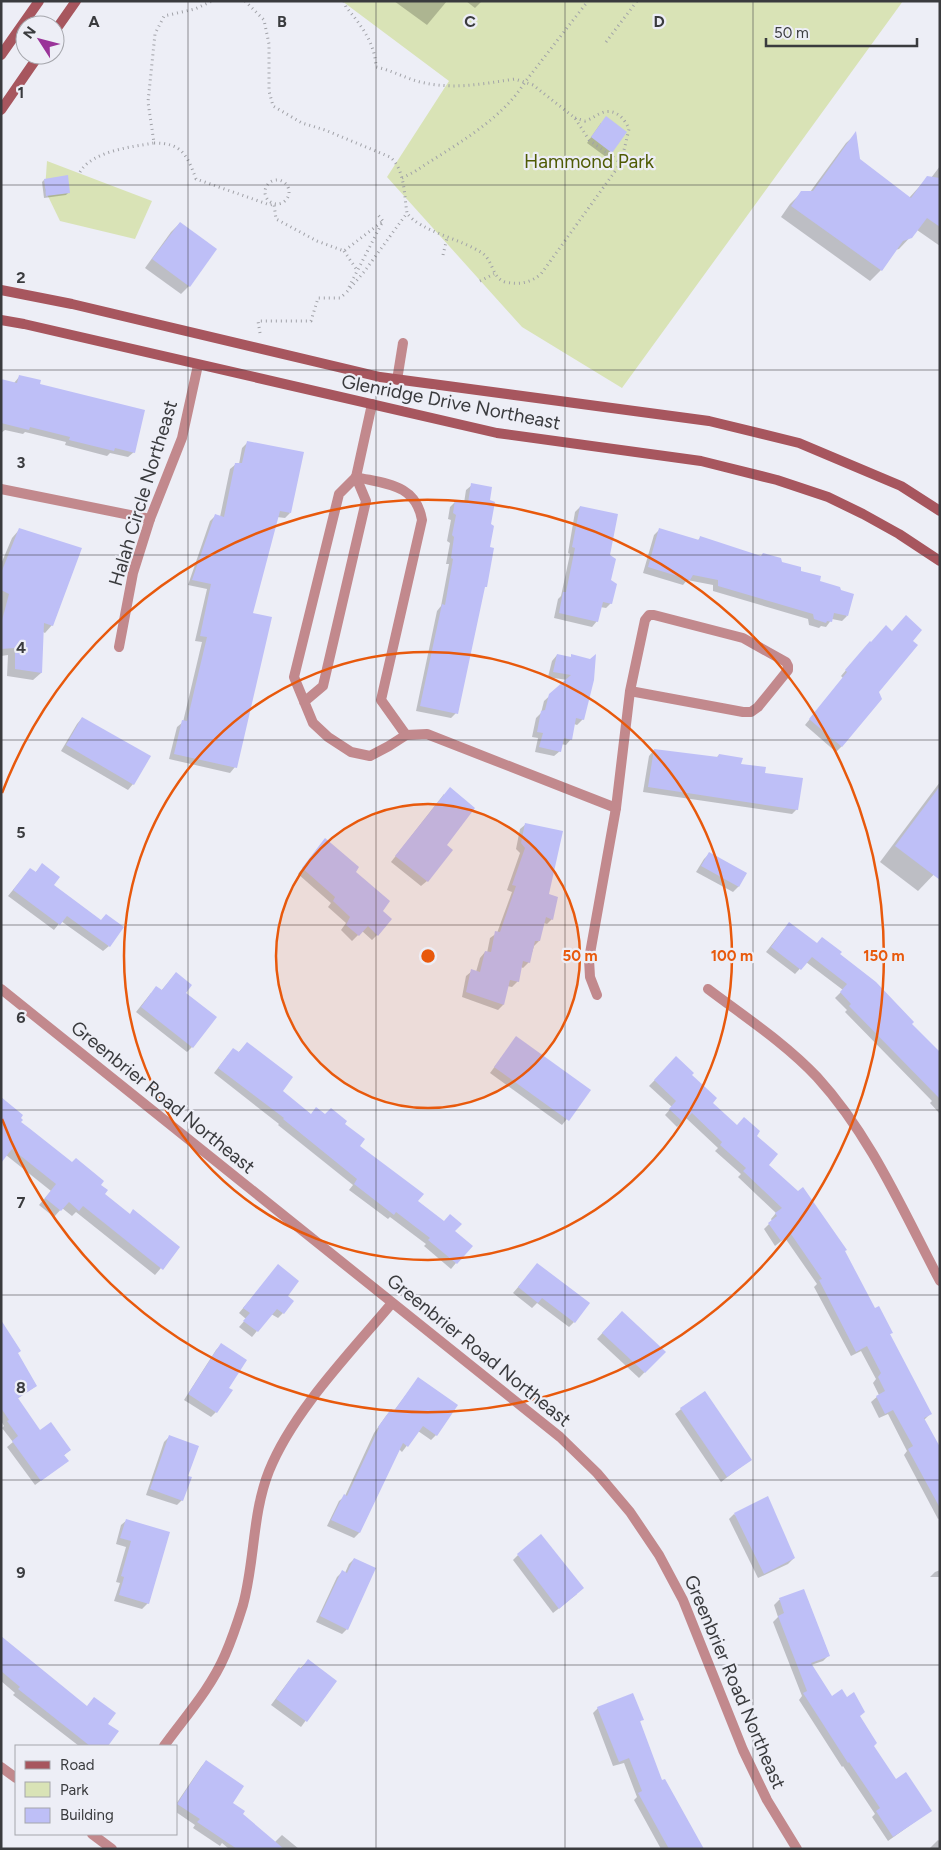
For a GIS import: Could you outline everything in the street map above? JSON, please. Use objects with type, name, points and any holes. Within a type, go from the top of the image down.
[{"type":"main road","points":[[1,55],[40,1]]},
{"type":"main road","points":[[65,17],[76,1]]},
{"type":"main road","points":[[1,110],[32,65]]},
{"type":"main road","name":"Glenridge Drive Northeast","points":[[1,290],[72,304],[397,380],[709,421],[800,443],[901,486],[940,511]]},
{"type":"main road","name":"Glenridge Drive Northeast","points":[[1,320],[497,433],[701,461],[777,480],[828,497],[863,514],[899,534],[940,561]]},
{"type":"street","points":[[397,380],[403,343]]},
{"type":"street","name":"Halah Circle Northeast","points":[[119,646],[133,573],[150,519],[182,438],[198,365]]},
{"type":"street","points":[[372,404],[356,477],[339,494],[294,678],[313,723],[328,737],[351,752],[370,756],[406,735],[427,734],[616,808]]},
{"type":"street","points":[[304,702],[322,686],[366,502],[356,477]]},
{"type":"street","points":[[356,477],[401,488],[413,497],[420,507],[422,520],[381,700],[406,735]]},
{"type":"street","points":[[1,490],[150,519]]},
{"type":"street","points":[[597,995],[590,977],[589,959],[616,808],[630,691],[645,620],[654,614],[743,638],[786,662],[788,666],[788,670],[751,712],[630,691]]},
{"type":"street","points":[[708,989],[787,1048],[816,1077],[843,1109],[874,1154],[940,1281]]},
{"type":"street","name":"Greenbrier Road Northeast","points":[[1,990],[560,1437],[597,1473],[630,1512],[659,1555],[683,1600],[742,1750],[767,1800],[798,1849]]},
{"type":"street","points":[[165,1745],[204,1693],[225,1656],[243,1604],[260,1501],[269,1471],[283,1442],[308,1404],[392,1303]]},
{"type":"street","points":[[1,1767],[15,1777]]},
{"type":"street","points":[[96,1835],[112,1849]]},
{"type":"path","points":[[154,143],[148,102],[155,34],[164,16],[195,9],[212,1]]},
{"type":"path","points":[[245,1],[264,20],[269,44],[269,91],[273,106],[302,123],[325,130],[390,157],[395,161],[402,178],[407,213],[411,218],[447,238],[486,255],[493,266],[494,274],[503,281],[531,282],[541,274],[621,162],[629,129],[621,115],[613,112],[604,112],[585,121],[575,118]]},
{"type":"path","points":[[344,1],[346,7],[369,40],[375,56],[376,67],[418,81],[448,87],[515,79],[533,85],[575,118],[589,140],[621,162]]},
{"type":"path","points":[[402,178],[485,125],[516,96],[588,1]]},
{"type":"path","points":[[606,42],[638,1]]},
{"type":"path","points":[[80,172],[85,163],[101,156],[154,143],[168,143],[186,155],[196,179],[270,205],[274,204],[281,203],[287,198],[287,187],[279,181],[268,184],[265,192],[267,199],[274,204],[276,219],[317,241],[344,251],[357,270]]},
{"type":"path","points":[[260,333],[258,322],[311,321],[318,298],[340,298],[364,272],[407,213]]},
{"type":"path","points":[[378,216],[383,221]]},
{"type":"path","points":[[344,251],[383,221]]},
{"type":"path","points":[[346,293],[383,221]]},
{"type":"path","points":[[444,255],[447,238]]},
{"type":"path","points":[[480,281],[494,274]]},
{"type":"green space","name":"Hammond Park","points":[[342,1],[903,1],[622,388],[522,327],[387,177],[449,81]]},
{"type":"green space","points":[[47,161],[152,201],[135,239],[60,221],[45,190]]},
{"type":"building","points":[[606,116],[627,132],[612,153],[591,137]]},
{"type":"building","points":[[856,131],[860,159],[911,198],[927,176],[940,178],[940,227],[927,218],[912,238],[903,241],[882,271],[791,206],[801,191],[813,191]]},
{"type":"building","points":[[68,175],[70,193],[46,196],[44,179]]},
{"type":"building","points":[[180,222],[217,249],[190,287],[152,259]]},
{"type":"building","points":[[19,375],[41,380],[40,384],[145,410],[135,453],[115,448],[114,451],[69,440],[70,437],[30,427],[29,430],[1,423],[1,379],[17,383]]},
{"type":"building","points":[[247,441],[304,452],[291,513],[280,511],[253,613],[272,617],[237,768],[174,754],[182,720],[187,721],[207,637],[200,636],[211,584],[192,580],[215,514],[224,517],[235,463],[242,463]]},
{"type":"building","points":[[471,483],[492,487],[490,500],[495,502],[491,524],[494,526],[490,547],[494,548],[458,714],[420,706],[442,604],[445,605],[453,559],[451,558],[454,537],[452,535],[456,515],[453,513],[455,500],[468,503]]},
{"type":"building","points":[[580,506],[618,514],[610,555],[616,559],[611,580],[617,584],[612,604],[603,602],[598,622],[559,613],[563,592],[566,592],[575,548],[572,547]]},
{"type":"building","points":[[19,528],[82,548],[53,626],[44,623],[42,673],[15,669],[15,648],[1,649],[1,624],[9,594],[1,590],[1,573]]},
{"type":"building","points":[[659,528],[699,540],[700,536],[761,556],[763,553],[781,558],[782,562],[801,567],[801,571],[821,576],[820,581],[840,587],[841,590],[854,594],[848,616],[834,613],[832,622],[827,621],[826,623],[814,619],[813,614],[718,586],[718,580],[693,575],[690,580],[648,567]]},
{"type":"building","points":[[906,615],[922,630],[913,641],[918,645],[879,692],[882,699],[842,747],[809,719],[847,672],[845,670],[870,641],[886,625],[892,631]]},
{"type":"building","points":[[557,654],[571,657],[571,654],[590,659],[596,654],[594,680],[584,720],[576,718],[572,740],[564,738],[561,752],[539,747],[543,733],[537,732],[541,711],[545,710],[549,694],[571,675],[553,672]]},
{"type":"building","points":[[82,717],[151,756],[134,785],[66,745]]},
{"type":"building","points":[[654,749],[718,757],[719,754],[743,758],[741,764],[766,767],[765,773],[803,778],[798,810],[648,787]]},
{"type":"building","points":[[940,786],[940,880],[895,846]]},
{"type":"building","points":[[450,787],[475,808],[447,845],[453,850],[428,882],[395,856]]},
{"type":"building","points":[[525,823],[563,831],[549,894],[558,897],[553,920],[546,917],[540,941],[535,941],[530,963],[523,961],[519,982],[510,980],[504,1005],[466,992],[471,969],[480,972],[485,951],[491,952],[495,931],[500,932],[516,886],[512,885],[525,848],[521,843]]},
{"type":"building","points":[[325,838],[359,867],[356,872],[390,901],[383,911],[392,919],[378,936],[368,926],[359,936],[346,925],[350,917],[333,901],[335,897],[302,868]]},
{"type":"building","points":[[709,852],[747,873],[739,887],[701,866]]},
{"type":"building","points":[[42,863],[60,877],[54,885],[101,920],[106,914],[124,927],[110,947],[67,916],[60,925],[13,890],[30,868],[36,872]]},
{"type":"building","points":[[789,922],[817,943],[822,937],[842,952],[840,954],[876,982],[914,1022],[912,1024],[940,1052],[940,1099],[849,1006],[851,1004],[840,992],[847,984],[812,957],[801,970],[771,947]]},
{"type":"building","points":[[176,972],[192,985],[186,993],[217,1017],[193,1048],[141,1007],[156,986],[162,990]]},
{"type":"building","points":[[516,1036],[591,1090],[569,1121],[494,1067]]},
{"type":"building","points":[[247,1042],[293,1077],[283,1091],[311,1114],[316,1107],[325,1114],[331,1108],[347,1121],[345,1124],[365,1139],[360,1146],[424,1194],[418,1201],[444,1221],[450,1214],[462,1224],[455,1231],[473,1246],[457,1264],[428,1240],[430,1238],[396,1212],[394,1215],[354,1184],[357,1179],[284,1118],[218,1068],[233,1048],[239,1052]]},
{"type":"building","points":[[676,1056],[694,1073],[692,1075],[717,1098],[713,1103],[737,1125],[744,1117],[760,1131],[757,1136],[778,1154],[769,1165],[798,1191],[803,1187],[847,1250],[845,1251],[875,1308],[879,1306],[893,1333],[890,1334],[932,1414],[924,1418],[940,1447],[940,1508],[908,1449],[913,1446],[893,1410],[885,1414],[876,1396],[885,1391],[878,1377],[881,1373],[867,1346],[856,1352],[819,1280],[822,1279],[791,1234],[781,1241],[768,1223],[777,1216],[775,1213],[782,1208],[743,1171],[746,1168],[720,1145],[722,1142],[692,1113],[683,1122],[669,1109],[676,1101],[654,1080]]},
{"type":"building","points":[[1,1097],[23,1115],[21,1122],[72,1162],[76,1158],[104,1181],[101,1185],[108,1190],[105,1194],[130,1214],[133,1209],[180,1247],[163,1270],[83,1206],[79,1211],[69,1202],[61,1211],[45,1198],[56,1184],[12,1149],[1,1163]]},
{"type":"building","points":[[537,1263],[590,1303],[575,1323],[542,1298],[538,1303],[518,1287]]},
{"type":"building","points":[[278,1264],[299,1281],[288,1296],[294,1301],[284,1314],[277,1309],[258,1332],[243,1321],[250,1313],[243,1308]]},
{"type":"building","points":[[622,1311],[666,1352],[645,1373],[602,1333]]},
{"type":"building","points":[[1,1320],[21,1351],[18,1353],[37,1386],[18,1398],[40,1430],[51,1422],[71,1450],[64,1455],[69,1461],[41,1481],[12,1441],[18,1436],[7,1421],[9,1420],[1,1408]]},
{"type":"building","points":[[221,1343],[247,1360],[229,1388],[233,1390],[217,1413],[188,1394]]},
{"type":"building","points":[[418,1377],[458,1405],[437,1436],[423,1426],[408,1447],[403,1443],[360,1533],[331,1520],[344,1494],[347,1496],[378,1427],[391,1409],[394,1411]]},
{"type":"building","points":[[705,1391],[752,1460],[727,1477],[680,1408]]},
{"type":"building","points":[[169,1435],[199,1446],[188,1476],[192,1477],[183,1501],[150,1489]]},
{"type":"building","points":[[768,1496],[795,1558],[764,1574],[734,1513]]},
{"type":"building","points":[[126,1519],[170,1532],[149,1604],[119,1595],[124,1577],[121,1576],[131,1541],[120,1538]]},
{"type":"building","points":[[541,1534],[584,1588],[559,1609],[517,1554]]},
{"type":"building","points":[[354,1558],[376,1568],[348,1630],[320,1616],[342,1570],[347,1573]]},
{"type":"building","points":[[804,1589],[830,1656],[811,1663],[832,1696],[842,1689],[847,1697],[854,1692],[865,1712],[860,1716],[877,1743],[874,1746],[896,1779],[906,1772],[932,1811],[893,1837],[876,1811],[880,1808],[848,1763],[803,1693],[807,1691],[778,1616],[784,1613],[779,1598]]},
{"type":"building","points":[[1,1636],[87,1706],[94,1697],[116,1713],[108,1724],[119,1731],[109,1745],[89,1745],[18,1689],[20,1687],[1,1671]]},
{"type":"building","points":[[308,1659],[337,1681],[307,1722],[276,1699],[299,1667],[301,1669]]},
{"type":"building","points":[[633,1693],[644,1720],[640,1721],[662,1780],[665,1779],[704,1849],[669,1849],[638,1793],[642,1791],[629,1758],[619,1762],[597,1707]]},
{"type":"building","points":[[206,1760],[244,1786],[233,1803],[245,1811],[243,1814],[284,1849],[237,1849],[197,1822],[200,1819],[178,1805]]}]
